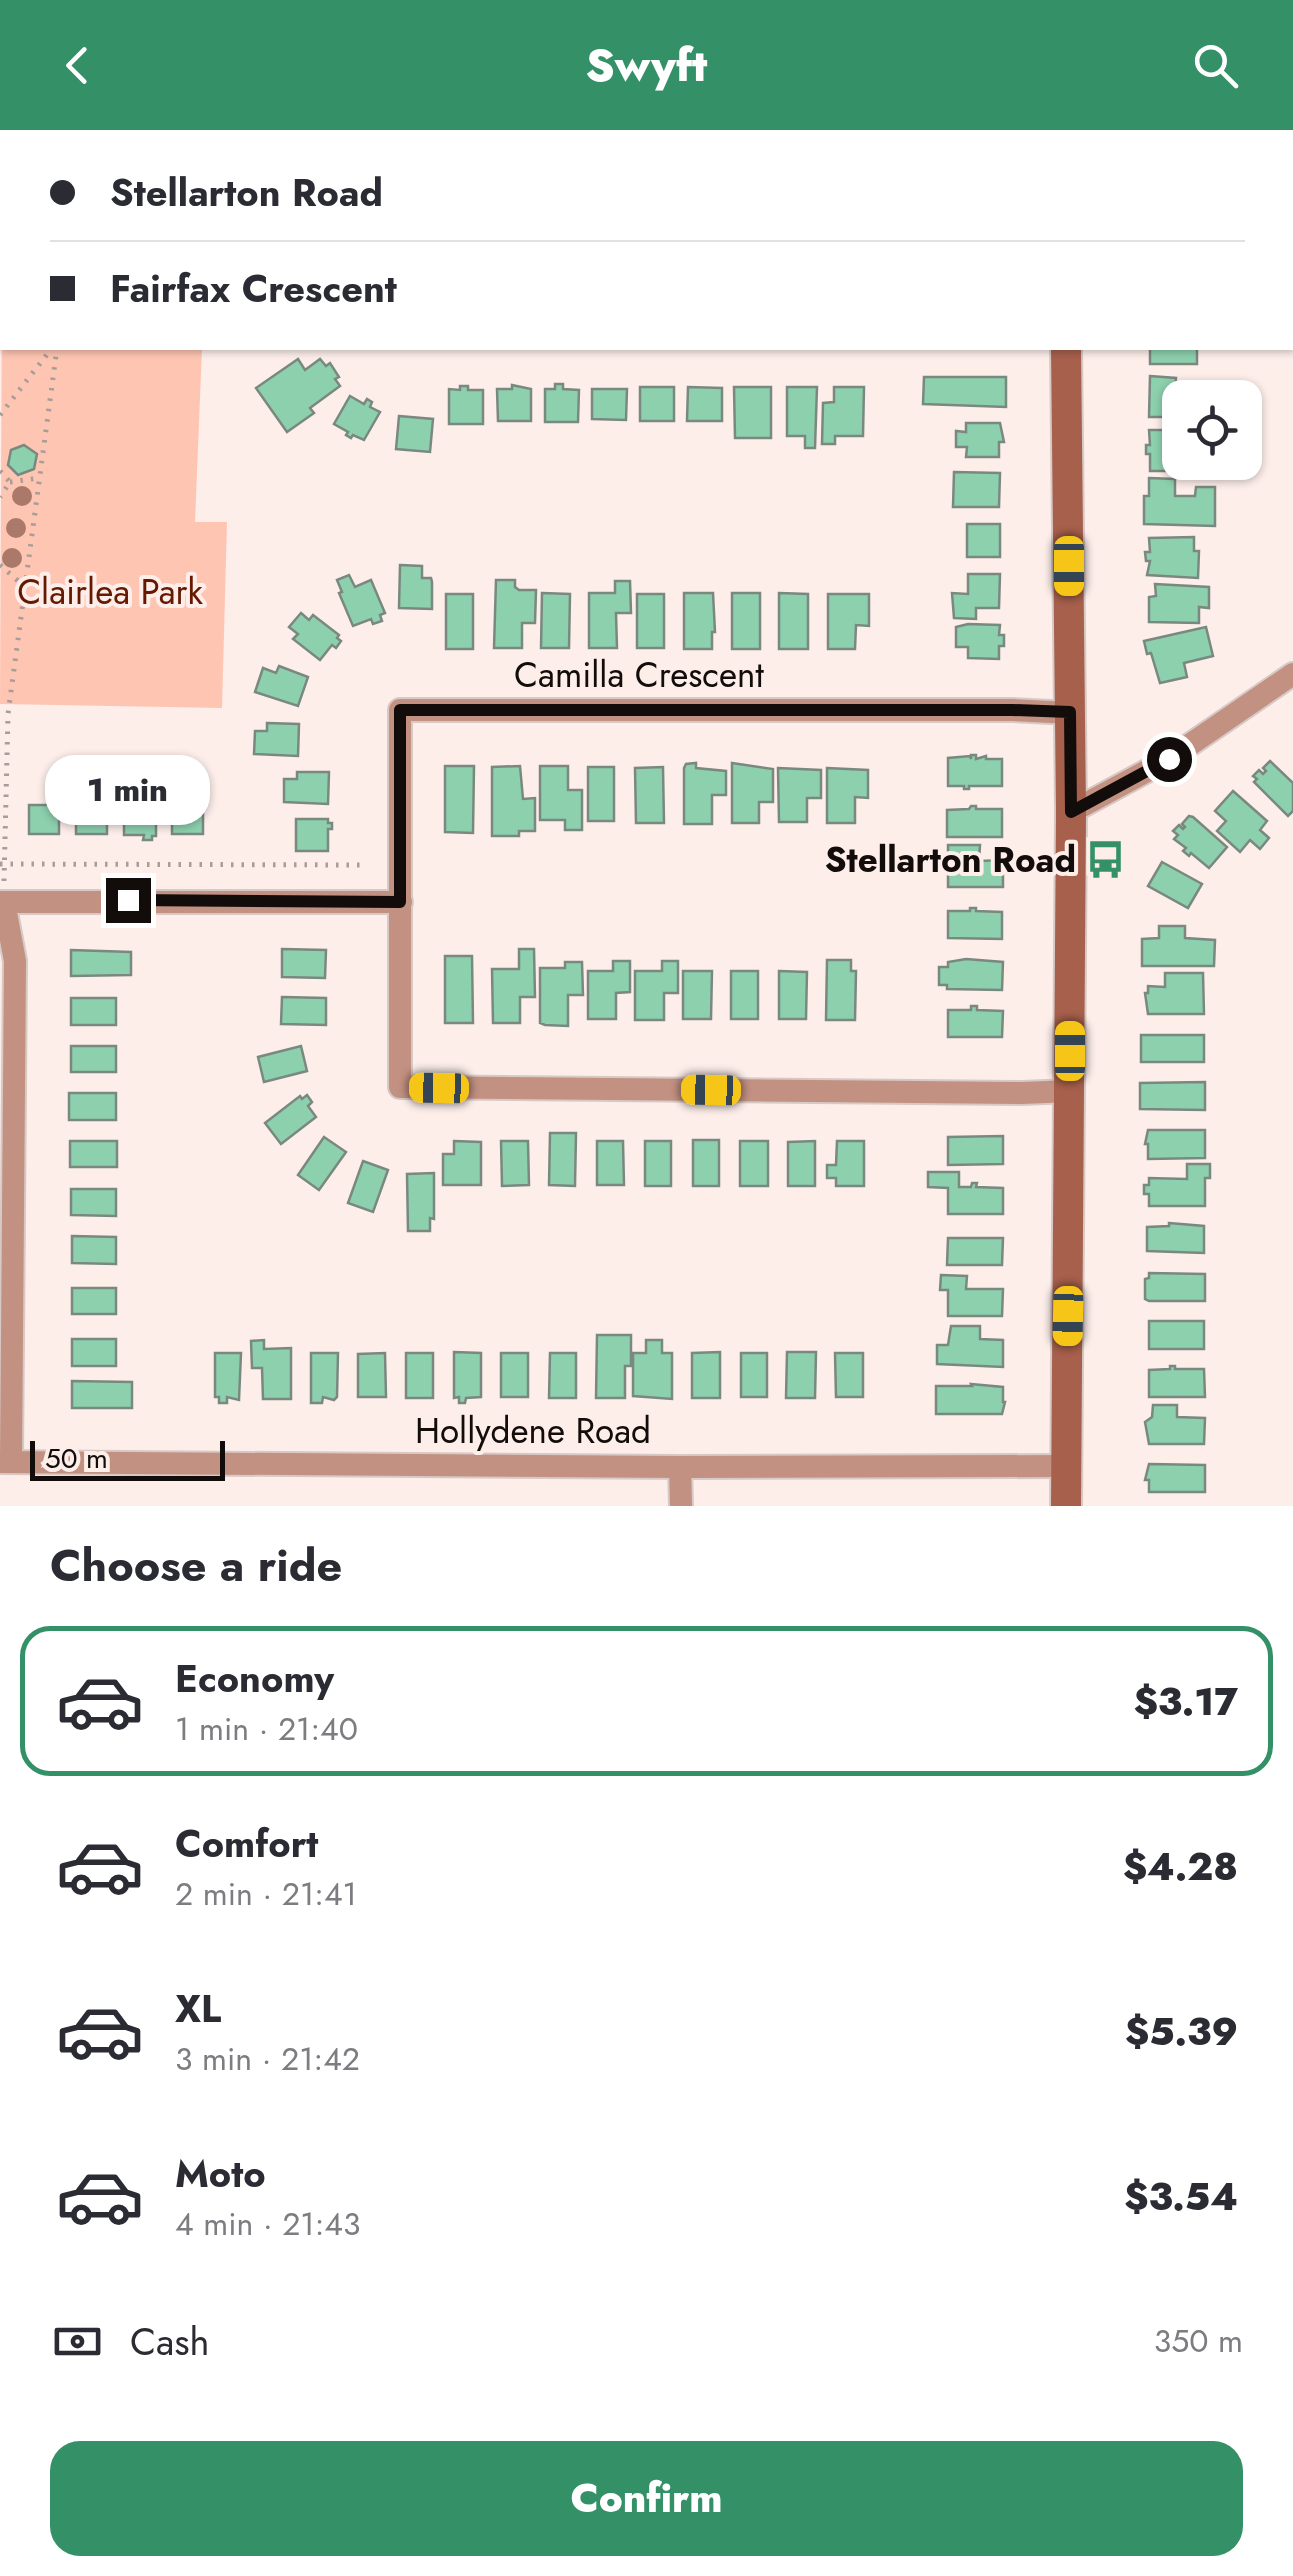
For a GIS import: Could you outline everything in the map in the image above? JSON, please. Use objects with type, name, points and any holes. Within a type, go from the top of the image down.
[{"type":"street","points":[[1066,350],[1071,812],[1066,1506]]},
{"type":"street","points":[[1071,812],[1169,759],[1293,674]]},
{"type":"street","name":"Camilla Crescent","points":[[400,902],[400,710],[1070,712]]},
{"type":"street","points":[[5,1462],[15,960],[2,902],[400,902],[400,1087],[1022,1094],[1070,1091]]},
{"type":"street","name":"Hollydene Road","points":[[5,1462],[1066,1466]]},
{"type":"street","points":[[680,1467],[681,1506]]},
{"type":"path","points":[[0,415],[52,350]]},
{"type":"path","points":[[2,902],[8,714],[54,350]]},
{"type":"path","points":[[0,471],[10,482]]},
{"type":"path","points":[[0,497],[10,482],[39,478]]},
{"type":"path","points":[[0,565],[25,587]]},
{"type":"path","points":[[2,864],[365,865]]},
{"type":"green space","name":"Clairlea Park","points":[[2,350],[202,350],[195,522],[227,522],[222,708],[0,704]]},
{"type":"building","points":[[1150,350],[1197,350],[1197,364],[1150,364]]},
{"type":"building","points":[[298,359],[305,370],[320,359],[326,366],[330,363],[340,386],[310,408],[314,413],[287,432],[256,388]]},
{"type":"building","points":[[1150,376],[1176,378],[1162,380],[1162,417],[1149,417]]},
{"type":"building","points":[[924,377],[1006,377],[1006,407],[923,404]]},
{"type":"building","points":[[555,384],[579,390],[578,422],[545,422],[545,389],[555,389]]},
{"type":"building","points":[[512,385],[531,389],[531,421],[498,421],[497,389],[512,389]]},
{"type":"building","points":[[460,386],[483,390],[483,424],[449,424],[449,389],[460,390]]},
{"type":"building","points":[[640,387],[674,387],[674,421],[640,421]]},
{"type":"building","points":[[688,387],[722,388],[722,421],[687,421]]},
{"type":"building","points":[[734,387],[771,387],[771,438],[735,438]]},
{"type":"building","points":[[787,387],[817,387],[815,448],[805,448],[805,436],[787,436]]},
{"type":"building","points":[[834,387],[864,387],[863,436],[835,436],[835,444],[822,444],[823,403],[834,402]]},
{"type":"building","points":[[592,389],[627,389],[626,420],[592,419]]},
{"type":"building","points":[[350,396],[364,404],[367,399],[372,402],[370,407],[380,412],[364,440],[353,435],[351,438],[334,424]]},
{"type":"building","points":[[399,416],[433,419],[430,452],[396,449]]},
{"type":"building","points":[[966,423],[1000,423],[1004,442],[999,442],[999,457],[966,457],[967,447],[956,447],[956,431],[966,432]]},
{"type":"building","points":[[1149,430],[1162,430],[1162,471],[1150,471],[1146,445],[1150,445]]},
{"type":"building","points":[[24,445],[37,454],[34,469],[18,475],[8,465],[11,450]]},
{"type":"building","points":[[954,472],[1000,473],[999,507],[953,507]]},
{"type":"building","points":[[1149,478],[1175,480],[1175,496],[1195,496],[1196,487],[1215,487],[1215,526],[1144,524],[1144,496],[1149,496]]},
{"type":"building","points":[[967,524],[1000,524],[1000,557],[967,557]]},
{"type":"building","points":[[1194,537],[1194,551],[1199,551],[1198,578],[1147,575],[1150,561],[1146,561],[1145,552],[1150,552],[1149,538]]},
{"type":"building","points":[[400,565],[422,566],[422,578],[431,578],[432,609],[399,608]]},
{"type":"building","points":[[968,574],[1000,574],[999,608],[976,608],[976,619],[954,618],[952,593],[968,594]]},
{"type":"building","points":[[349,575],[355,587],[371,580],[385,613],[380,615],[382,621],[373,624],[371,619],[353,626],[337,580]]},
{"type":"building","points":[[496,580],[515,580],[519,590],[536,590],[535,623],[522,623],[522,648],[494,648]]},
{"type":"building","points":[[615,581],[630,581],[631,613],[616,613],[617,648],[589,648],[589,593],[615,593]]},
{"type":"building","points":[[1155,584],[1209,587],[1209,608],[1199,607],[1199,623],[1149,622],[1149,597],[1156,596]]},
{"type":"building","points":[[542,593],[570,594],[569,648],[541,648]]},
{"type":"building","points":[[684,593],[713,593],[712,649],[684,649]]},
{"type":"building","points":[[732,593],[760,593],[760,649],[732,649]]},
{"type":"building","points":[[779,593],[808,594],[808,649],[779,649]]},
{"type":"building","points":[[446,594],[473,594],[473,649],[446,649]]},
{"type":"building","points":[[637,594],[664,594],[664,648],[637,648]]},
{"type":"building","points":[[828,594],[869,594],[869,626],[856,625],[855,649],[828,649]]},
{"type":"building","points":[[301,613],[309,620],[313,615],[339,635],[341,641],[336,648],[332,645],[320,660],[293,639],[298,634],[289,627]]},
{"type":"building","points":[[1000,625],[1004,646],[999,646],[999,659],[968,658],[968,647],[956,647],[956,627]]},
{"type":"building","points":[[1206,627],[1213,656],[1184,663],[1187,677],[1160,683],[1144,641]]},
{"type":"building","points":[[279,666],[308,677],[298,706],[255,692],[263,668],[276,673]]},
{"type":"building","points":[[267,723],[299,724],[298,756],[254,754],[255,731],[267,731]]},
{"type":"building","points":[[971,755],[976,755],[976,759],[1002,759],[1002,786],[948,786],[948,758],[971,759]]},
{"type":"building","points":[[1270,761],[1293,783],[1293,811],[1288,816],[1254,782],[1257,779],[1253,776],[1259,770],[1263,774]]},
{"type":"building","points":[[696,763],[696,768],[726,771],[726,795],[712,795],[712,824],[684,824],[684,768]]},
{"type":"building","points":[[732,763],[773,769],[773,802],[759,802],[759,823],[732,823]]},
{"type":"building","points":[[445,766],[474,766],[473,833],[445,832]]},
{"type":"building","points":[[520,766],[523,799],[535,798],[535,831],[519,831],[519,836],[492,836],[492,767]]},
{"type":"building","points":[[540,766],[568,766],[568,790],[582,790],[582,830],[565,830],[565,820],[540,820]]},
{"type":"building","points":[[588,767],[614,767],[614,821],[588,821]]},
{"type":"building","points":[[663,767],[664,823],[636,823],[635,768]]},
{"type":"building","points":[[778,768],[821,770],[821,798],[807,798],[807,822],[779,822]]},
{"type":"building","points":[[827,768],[868,770],[868,798],[855,797],[855,823],[827,823]]},
{"type":"building","points":[[297,772],[329,772],[328,804],[284,802],[284,779],[297,779]]},
{"type":"building","points":[[97,791],[97,805],[107,805],[107,834],[76,834],[76,792]]},
{"type":"building","points":[[1233,791],[1267,821],[1260,830],[1269,838],[1260,849],[1250,840],[1240,852],[1217,831],[1226,821],[1215,811]]},
{"type":"building","points":[[29,805],[59,805],[59,834],[29,834]]},
{"type":"building","points":[[172,805],[203,806],[203,834],[172,834]]},
{"type":"building","points":[[971,806],[1002,809],[1002,837],[947,837],[947,810]]},
{"type":"building","points":[[124,807],[156,807],[156,836],[152,840],[143,840],[144,835],[124,835]]},
{"type":"building","points":[[1189,816],[1227,847],[1209,868],[1191,853],[1189,856],[1183,851],[1186,848],[1174,839],[1178,835],[1173,831],[1179,825],[1183,829],[1182,824]]},
{"type":"building","points":[[296,819],[328,819],[332,823],[332,829],[328,829],[328,851],[296,851]]},
{"type":"building","points":[[948,845],[980,845],[979,861],[1003,860],[1003,887],[948,887]]},
{"type":"building","points":[[1162,862],[1202,884],[1188,908],[1148,886]]},
{"type":"building","points":[[970,908],[1002,912],[1002,939],[948,938],[948,911]]},
{"type":"building","points":[[1159,926],[1185,926],[1185,938],[1215,940],[1214,966],[1142,966],[1142,939],[1159,938]]},
{"type":"building","points":[[282,949],[326,950],[325,978],[282,977]]},
{"type":"building","points":[[519,949],[534,949],[535,997],[520,997],[520,1023],[493,1023],[492,969],[519,969]]},
{"type":"building","points":[[71,950],[131,952],[131,975],[71,976]]},
{"type":"building","points":[[445,956],[472,956],[473,1023],[445,1023]]},
{"type":"building","points":[[966,959],[1003,962],[1002,990],[947,989],[947,985],[939,985],[939,967]]},
{"type":"building","points":[[827,960],[851,960],[851,971],[856,971],[855,1020],[826,1020]]},
{"type":"building","points":[[613,961],[630,961],[630,992],[616,993],[616,1019],[588,1019],[588,971],[613,971]]},
{"type":"building","points":[[662,961],[678,961],[678,993],[664,993],[664,1020],[635,1020],[635,971],[662,971]]},
{"type":"building","points":[[565,962],[582,962],[583,995],[568,995],[568,1026],[545,1025],[540,1023],[540,968],[565,968]]},
{"type":"building","points":[[683,971],[712,971],[711,1019],[683,1019]]},
{"type":"building","points":[[731,971],[758,971],[758,1019],[731,1019]]},
{"type":"building","points":[[779,971],[807,972],[806,1019],[779,1019]]},
{"type":"building","points":[[1165,973],[1203,973],[1204,1014],[1148,1014],[1145,993],[1148,986],[1165,987]]},
{"type":"building","points":[[282,997],[326,998],[326,1025],[281,1024]]},
{"type":"building","points":[[71,998],[116,998],[116,1025],[71,1025]]},
{"type":"building","points":[[971,1006],[977,1006],[977,1010],[1003,1011],[1002,1037],[948,1037],[948,1010],[971,1010]]},
{"type":"building","points":[[1141,1035],[1204,1035],[1204,1062],[1141,1062]]},
{"type":"building","points":[[71,1046],[116,1046],[116,1072],[71,1072]]},
{"type":"building","points":[[301,1046],[307,1071],[264,1082],[258,1057]]},
{"type":"building","points":[[1205,1082],[1205,1110],[1140,1109],[1140,1083]]},
{"type":"building","points":[[69,1093],[116,1093],[116,1120],[69,1120]]},
{"type":"building","points":[[307,1095],[312,1102],[308,1106],[316,1117],[281,1144],[265,1123],[300,1096],[302,1099]]},
{"type":"building","points":[[1148,1130],[1205,1130],[1205,1158],[1148,1159]]},
{"type":"building","points":[[550,1133],[576,1133],[575,1186],[549,1185]]},
{"type":"building","points":[[1003,1136],[1003,1164],[948,1165],[948,1137]]},
{"type":"building","points":[[324,1137],[346,1152],[319,1190],[298,1175]]},
{"type":"building","points":[[693,1140],[719,1140],[719,1186],[693,1186]]},
{"type":"building","points":[[70,1141],[117,1141],[117,1167],[70,1167]]},
{"type":"building","points":[[454,1141],[481,1142],[481,1185],[443,1185],[443,1154],[454,1154]]},
{"type":"building","points":[[501,1141],[528,1141],[529,1185],[502,1186]]},
{"type":"building","points":[[597,1141],[623,1141],[624,1185],[597,1185]]},
{"type":"building","points":[[645,1141],[671,1141],[671,1186],[645,1186]]},
{"type":"building","points":[[740,1141],[768,1141],[768,1186],[740,1186]]},
{"type":"building","points":[[815,1141],[815,1186],[788,1186],[788,1142]]},
{"type":"building","points":[[837,1141],[864,1141],[864,1186],[836,1186],[836,1178],[827,1178],[827,1165],[836,1165]]},
{"type":"building","points":[[363,1161],[388,1170],[373,1212],[348,1203]]},
{"type":"building","points":[[1187,1164],[1210,1164],[1210,1178],[1205,1178],[1205,1206],[1149,1206],[1144,1185],[1149,1185],[1149,1178],[1187,1179]]},
{"type":"building","points":[[928,1172],[959,1172],[959,1187],[977,1183],[976,1187],[1003,1188],[1003,1214],[948,1214],[948,1188],[928,1187]]},
{"type":"building","points":[[434,1173],[434,1219],[430,1218],[430,1231],[408,1231],[407,1174]]},
{"type":"building","points":[[71,1189],[116,1189],[116,1216],[71,1215]]},
{"type":"building","points":[[1169,1223],[1204,1226],[1204,1253],[1147,1251],[1147,1227]]},
{"type":"building","points":[[72,1236],[116,1237],[116,1264],[72,1263]]},
{"type":"building","points":[[948,1238],[1003,1238],[1002,1265],[947,1265]]},
{"type":"building","points":[[1149,1273],[1205,1274],[1205,1301],[1145,1299],[1145,1279]]},
{"type":"building","points":[[941,1275],[967,1276],[966,1289],[1003,1289],[1002,1316],[948,1316],[948,1290],[940,1290]]},
{"type":"building","points":[[72,1288],[116,1288],[116,1314],[72,1314]]},
{"type":"building","points":[[1149,1321],[1204,1321],[1204,1349],[1149,1349]]},
{"type":"building","points":[[951,1326],[980,1326],[980,1339],[1003,1340],[1003,1367],[937,1364],[937,1345],[948,1345]]},
{"type":"building","points":[[597,1335],[631,1335],[631,1366],[625,1366],[625,1398],[596,1398]]},
{"type":"building","points":[[72,1339],[116,1339],[116,1366],[72,1366]]},
{"type":"building","points":[[264,1340],[264,1349],[291,1348],[291,1399],[263,1399],[262,1368],[252,1368],[251,1341]]},
{"type":"building","points":[[646,1340],[662,1340],[662,1353],[672,1353],[672,1399],[633,1396],[633,1353],[646,1353]]},
{"type":"building","points":[[454,1352],[481,1353],[481,1397],[466,1398],[465,1403],[454,1398]]},
{"type":"building","points":[[720,1352],[720,1398],[692,1398],[692,1353]]},
{"type":"building","points":[[787,1352],[816,1352],[815,1398],[786,1398]]},
{"type":"building","points":[[215,1353],[241,1353],[239,1400],[227,1397],[227,1403],[219,1403],[219,1397],[215,1397]]},
{"type":"building","points":[[311,1353],[338,1353],[334,1400],[323,1397],[322,1403],[311,1403]]},
{"type":"building","points":[[385,1353],[386,1397],[358,1397],[358,1354]]},
{"type":"building","points":[[406,1353],[433,1353],[433,1398],[406,1398]]},
{"type":"building","points":[[501,1353],[528,1353],[528,1397],[501,1397]]},
{"type":"building","points":[[550,1353],[576,1353],[576,1398],[549,1398]]},
{"type":"building","points":[[741,1353],[767,1353],[767,1397],[741,1397]]},
{"type":"building","points":[[835,1353],[863,1353],[863,1397],[836,1397]]},
{"type":"building","points":[[1170,1366],[1204,1369],[1205,1397],[1149,1397],[1149,1370]]},
{"type":"building","points":[[72,1381],[132,1382],[132,1408],[72,1408]]},
{"type":"building","points":[[936,1386],[1003,1387],[1002,1414],[936,1414]]},
{"type":"building","points":[[1153,1405],[1177,1405],[1177,1417],[1205,1418],[1204,1444],[1149,1444],[1145,1422],[1152,1417]]},
{"type":"building","points":[[1149,1464],[1205,1465],[1205,1492],[1149,1492],[1149,1480],[1145,1480]]},
{"type":"place","name":"Stellarton Road","points":[[1106,860]]},
{"type":"route","points":[[128,900],[400,902],[400,710],[1070,712],[1071,812],[1169,759]]}]
